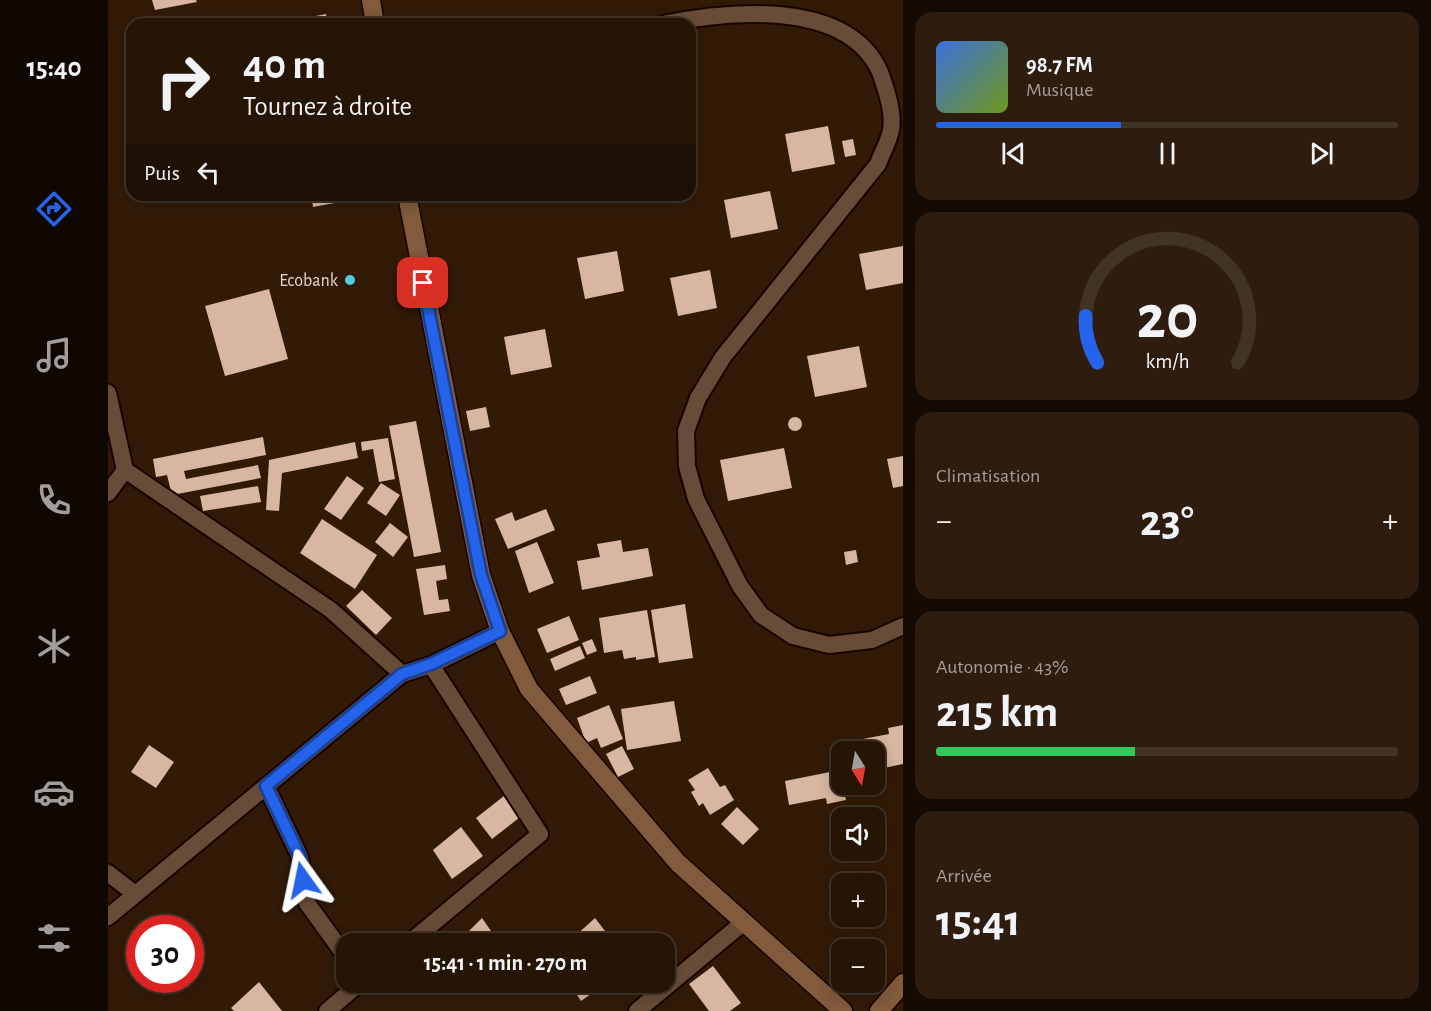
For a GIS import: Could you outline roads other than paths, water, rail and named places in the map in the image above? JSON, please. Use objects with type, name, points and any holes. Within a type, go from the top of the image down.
[{"type":"main road","points":[[371,0],[374,18]]},
{"type":"main road","points":[[408,201],[481,575],[500,631],[529,688],[678,863],[843,1011]]},
{"type":"main road","points":[[879,1011],[903,983]]},
{"type":"street","points":[[693,18],[727,11],[798,10],[843,26],[873,55],[888,93],[891,129],[878,164],[723,357],[704,387],[686,431],[687,466],[696,499],[741,586],[761,615],[793,636],[829,645],[872,640],[903,626]]},
{"type":"street","points":[[108,393],[125,470],[331,610],[402,674]]},
{"type":"street","points":[[108,493],[125,470]]},
{"type":"street","points":[[108,917],[402,674],[431,664],[500,631]]},
{"type":"street","points":[[421,933],[540,834],[431,664]]},
{"type":"street","points":[[266,786],[300,857],[307,903],[336,943]]},
{"type":"street","points":[[108,873],[135,894]]},
{"type":"street","points":[[637,1011],[744,922]]},
{"type":"street","points":[[327,1011],[348,993]]},
{"type":"place","name":"Ecobank","points":[[350,280]]}]
